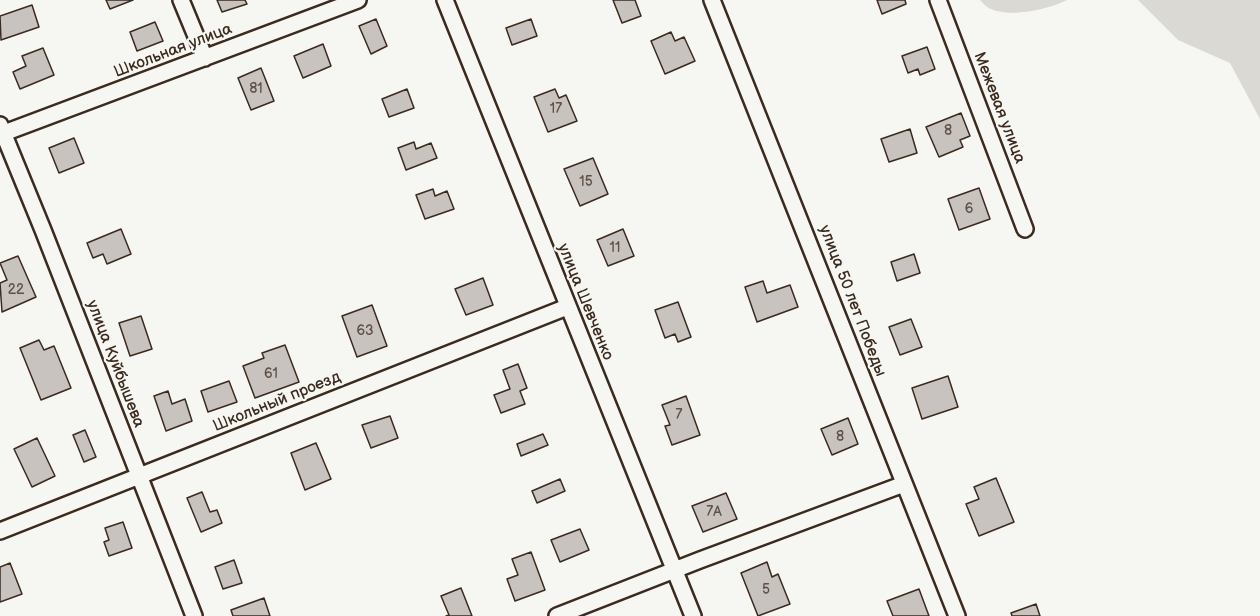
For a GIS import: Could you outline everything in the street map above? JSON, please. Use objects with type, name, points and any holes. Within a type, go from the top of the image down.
[{"type":"street","points":[[181,0],[205,58]]},
{"type":"street","name":"Школьная улица","points":[[1,130],[205,58],[358,0]]},
{"type":"street","name":"улица Шевченко","points":[[445,0],[693,616]]},
{"type":"street","name":"улица 50 лет Победы","points":[[712,0],[782,171],[957,616]]},
{"type":"street","name":"Межевая улица","points":[[938,0],[1026,229]]},
{"type":"street","name":"улица Куйбышева","points":[[1,130],[43,230],[194,616]]},
{"type":"street","name":"Школьный проезд","points":[[0,531],[567,307]]},
{"type":"street","points":[[557,616],[904,484]]},
{"type":"shaded area","points":[[980,0],[1067,0],[1040,9],[1008,13],[990,8]]},
{"type":"shaded area","points":[[1138,0],[1260,0],[1260,119],[1230,63],[1178,40]]},
{"type":"building","points":[[106,0],[133,0],[110,9]]},
{"type":"building","points":[[217,0],[245,0],[247,4],[222,12]]},
{"type":"building","points":[[613,0],[635,0],[641,16],[622,23]]},
{"type":"building","points":[[877,0],[905,0],[906,4],[882,14]]},
{"type":"building","points":[[32,5],[39,27],[1,40],[0,16]]},
{"type":"building","points":[[376,19],[387,46],[371,54],[359,26]]},
{"type":"building","points":[[531,19],[537,36],[512,45],[506,28]]},
{"type":"building","points":[[155,22],[163,41],[137,51],[130,32]]},
{"type":"building","points":[[671,32],[675,41],[684,37],[695,61],[665,74],[651,41]]},
{"type":"building","points":[[323,44],[331,66],[303,78],[294,56]]},
{"type":"building","points":[[927,47],[935,69],[920,75],[918,69],[908,73],[902,56]]},
{"type":"building","points":[[43,48],[54,75],[20,89],[13,72],[26,66],[22,56]]},
{"type":"building","points":[[261,68],[274,101],[251,110],[238,78]]},
{"type":"building","points":[[407,89],[414,108],[389,117],[382,99]]},
{"type":"building","points":[[555,89],[559,98],[566,95],[577,121],[548,132],[534,97]]},
{"type":"building","points":[[961,113],[970,136],[960,140],[963,147],[939,157],[926,127]]},
{"type":"building","points":[[910,129],[917,153],[889,162],[881,139]]},
{"type":"building","points":[[74,138],[84,163],[59,173],[49,148]]},
{"type":"building","points":[[414,142],[416,149],[431,143],[437,158],[406,170],[398,148]]},
{"type":"building","points":[[593,158],[608,194],[580,206],[564,169]]},
{"type":"building","points":[[979,188],[990,219],[959,230],[948,199]]},
{"type":"building","points":[[433,189],[435,196],[447,191],[454,209],[425,219],[416,195]]},
{"type":"building","points":[[121,229],[131,254],[107,264],[103,254],[93,258],[87,243]]},
{"type":"building","points":[[623,229],[634,256],[608,266],[597,240]]},
{"type":"building","points":[[914,254],[920,273],[897,281],[891,262]]},
{"type":"building","points":[[18,256],[36,297],[2,312],[0,283],[7,280],[0,263]]},
{"type":"building","points":[[483,278],[493,305],[466,315],[455,289]]},
{"type":"building","points":[[763,281],[767,293],[790,285],[798,307],[757,322],[745,287]]},
{"type":"building","points":[[678,302],[691,337],[678,342],[675,334],[665,338],[655,310]]},
{"type":"building","points":[[372,305],[387,346],[357,357],[342,316]]},
{"type":"building","points":[[141,316],[152,349],[130,356],[119,323]]},
{"type":"building","points":[[911,319],[922,347],[900,355],[889,327]]},
{"type":"building","points":[[39,340],[44,350],[54,346],[71,388],[41,400],[20,348]]},
{"type":"building","points":[[285,345],[299,382],[255,398],[243,366],[264,358],[262,353]]},
{"type":"building","points":[[518,364],[527,388],[520,391],[525,404],[501,413],[494,395],[510,389],[503,370]]},
{"type":"building","points":[[948,376],[958,407],[922,419],[912,388]]},
{"type":"building","points":[[229,381],[237,402],[208,412],[201,391]]},
{"type":"building","points":[[168,391],[172,404],[185,399],[192,421],[166,431],[154,396]]},
{"type":"building","points":[[686,396],[700,435],[672,445],[665,426],[670,425],[662,405]]},
{"type":"building","points":[[390,416],[398,438],[371,448],[362,425]]},
{"type":"building","points":[[848,418],[858,444],[832,455],[821,429]]},
{"type":"building","points":[[85,430],[96,457],[84,462],[73,435]]},
{"type":"building","points":[[543,434],[548,445],[521,456],[517,444]]},
{"type":"building","points":[[37,438],[55,476],[32,487],[14,449]]},
{"type":"building","points":[[316,443],[331,479],[305,490],[291,453]]},
{"type":"building","points":[[996,478],[1014,522],[979,536],[966,504],[979,499],[974,487]]},
{"type":"building","points":[[560,479],[565,491],[537,503],[532,491]]},
{"type":"building","points":[[202,492],[210,512],[217,510],[222,523],[201,532],[187,498]]},
{"type":"building","points":[[726,493],[737,519],[703,532],[692,506]]},
{"type":"building","points":[[123,522],[132,548],[109,556],[104,542],[109,540],[105,528]]},
{"type":"building","points":[[580,529],[589,550],[560,562],[551,540]]},
{"type":"building","points":[[531,552],[545,590],[515,601],[507,579],[518,575],[512,559]]},
{"type":"building","points":[[234,560],[242,583],[223,589],[215,567]]},
{"type":"building","points":[[767,562],[772,577],[778,574],[790,604],[758,616],[741,573]]},
{"type":"building","points":[[10,563],[22,594],[0,602],[0,567]]},
{"type":"building","points":[[461,588],[472,616],[446,616],[449,615],[441,596]]},
{"type":"building","points":[[919,589],[929,616],[893,616],[887,601]]},
{"type":"building","points":[[264,598],[270,616],[233,616],[231,610]]},
{"type":"building","points":[[1036,604],[1040,616],[1012,616],[1011,613]]}]
